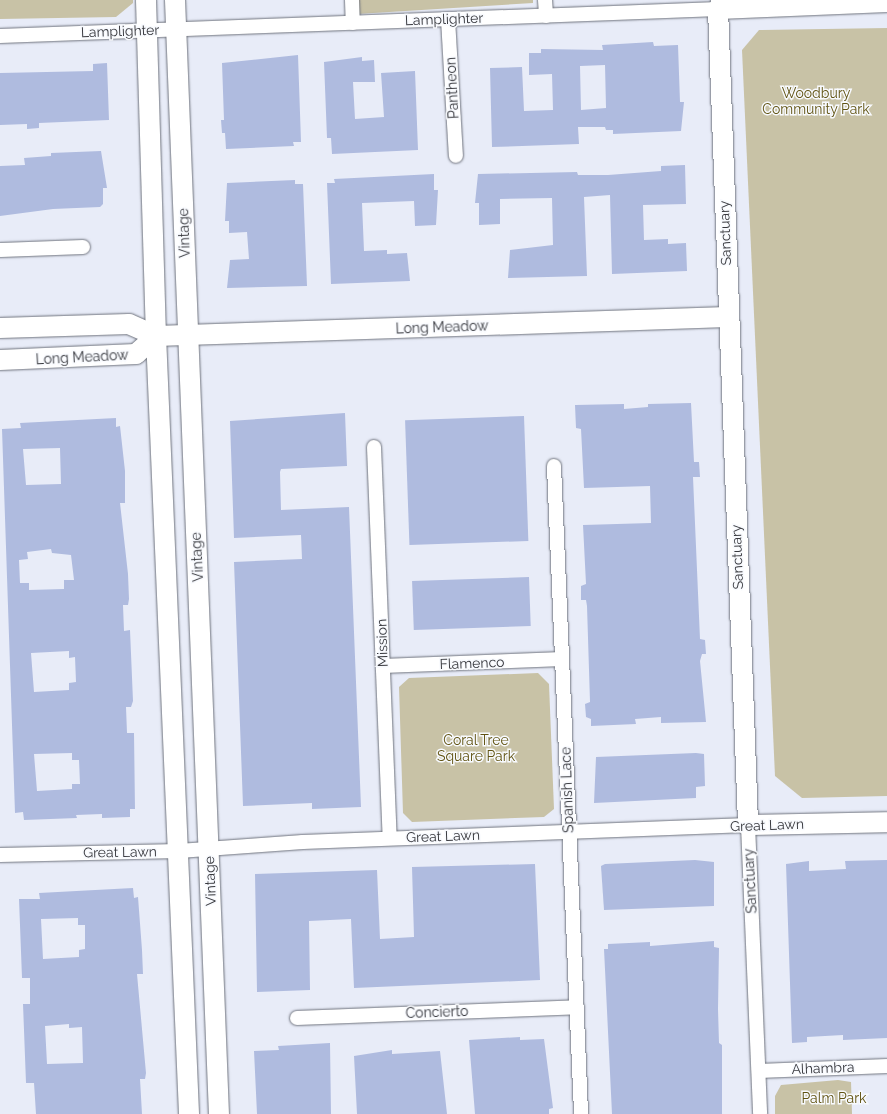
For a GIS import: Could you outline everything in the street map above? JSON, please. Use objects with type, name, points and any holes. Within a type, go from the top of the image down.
[{"type":"street","points":[[146,0],[156,336],[189,1114]]},
{"type":"street","name":"Vintage","points":[[175,0],[187,335],[219,1114]]},
{"type":"street","points":[[352,0],[353,23]]},
{"type":"street","points":[[545,0],[546,16]]},
{"type":"street","name":"Lamplighter","points":[[0,36],[546,16],[718,4],[887,2]]},
{"type":"street","name":"Sanctuary","points":[[718,4],[728,317],[760,1114]]},
{"type":"street","name":"Pantheon","points":[[448,19],[456,156]]},
{"type":"street","points":[[0,250],[83,247]]},
{"type":"street","name":"Long Meadow","points":[[0,328],[129,324],[156,336],[728,317]]},
{"type":"street","name":"Long Meadow","points":[[0,360],[136,354],[156,336]]},
{"type":"street","name":"Mission","points":[[374,447],[390,838]]},
{"type":"street","name":"Spanish Lace","points":[[554,466],[581,1114]]},
{"type":"street","name":"Flamenco","points":[[383,666],[562,659]]},
{"type":"street","name":"Great Lawn","points":[[0,855],[209,850],[390,838],[748,825],[887,822]]},
{"type":"street","name":"Concierto","points":[[298,1018],[576,1007]]},
{"type":"street","name":"Alhambra","points":[[759,1071],[887,1066]]},
{"type":"green space","points":[[0,0],[133,0],[133,3],[116,17],[0,19]]},
{"type":"green space","points":[[357,0],[533,0],[533,3],[357,14]]},
{"type":"green space","name":"Woodbury Community Park","points":[[887,28],[887,796],[802,798],[775,776],[742,50],[759,30]]},
{"type":"green space","name":"Coral Tree Square Park","points":[[538,673],[549,684],[554,809],[544,817],[412,822],[403,813],[399,687],[409,678]]},
{"type":"green space","name":"Palm Park","points":[[838,1080],[851,1082],[852,1114],[775,1114],[775,1096],[781,1085]]},
{"type":"building","points":[[653,42],[654,46],[678,45],[680,102],[684,102],[681,131],[613,134],[613,130],[606,130],[605,127],[578,127],[579,144],[492,147],[490,68],[522,67],[524,111],[553,110],[552,74],[529,75],[529,53],[541,53],[541,49],[603,50],[602,45]],"holes":[[[605,65],[606,108],[581,110],[580,66]]]},
{"type":"building","points":[[298,55],[301,142],[293,142],[294,146],[226,149],[225,133],[222,133],[221,120],[224,120],[222,63]]},
{"type":"building","points":[[362,57],[362,61],[374,60],[375,82],[353,82],[355,119],[384,117],[381,73],[415,71],[418,150],[332,154],[331,138],[327,138],[324,62]]},
{"type":"building","points":[[107,63],[109,120],[39,123],[39,128],[27,129],[27,124],[0,125],[0,73],[93,71],[93,64]]},
{"type":"building","points":[[101,151],[107,188],[103,188],[103,204],[100,207],[53,209],[0,216],[0,166],[25,165],[24,158],[51,156],[51,153]]},
{"type":"building","points":[[685,165],[686,204],[643,205],[644,240],[668,239],[668,244],[686,243],[687,271],[612,274],[610,195],[584,197],[587,276],[508,278],[510,250],[553,245],[552,198],[500,199],[500,224],[479,225],[479,203],[475,203],[478,174],[577,172],[578,175],[608,175],[661,171],[661,166]]},
{"type":"building","points":[[434,174],[434,190],[438,190],[436,225],[415,226],[414,201],[362,203],[364,251],[387,250],[387,254],[407,253],[410,281],[331,284],[327,183],[335,183],[334,179]]},
{"type":"building","points":[[295,180],[295,184],[303,184],[307,286],[227,288],[230,260],[249,259],[247,232],[229,233],[229,221],[225,221],[227,183]]},
{"type":"building","points":[[691,403],[694,462],[699,462],[700,477],[693,477],[700,639],[705,640],[706,654],[702,654],[700,661],[706,722],[661,723],[661,717],[635,719],[636,724],[591,726],[591,719],[586,717],[585,704],[590,702],[587,606],[586,600],[581,600],[581,586],[586,584],[583,525],[651,523],[650,486],[584,488],[581,429],[576,428],[575,405],[624,404],[624,409],[648,407],[648,404]]},
{"type":"building","points":[[345,413],[347,466],[281,469],[281,510],[349,507],[361,807],[312,809],[312,803],[243,806],[234,562],[302,559],[301,535],[234,538],[230,421]]},
{"type":"building","points":[[524,416],[528,541],[409,545],[405,420]]},
{"type":"building","points":[[116,418],[116,427],[120,426],[125,471],[125,503],[120,503],[128,574],[129,599],[128,605],[123,605],[124,631],[130,630],[133,701],[131,707],[126,707],[127,733],[134,733],[135,809],[130,809],[130,817],[102,818],[102,814],[76,815],[77,818],[24,820],[23,812],[15,813],[2,429],[21,428],[20,423]],"holes":[[[60,448],[61,484],[26,485],[23,449]],[[51,549],[52,553],[71,555],[74,580],[64,580],[64,589],[29,590],[29,583],[20,583],[19,560],[28,559],[27,552]],[[69,651],[69,658],[75,657],[76,682],[69,683],[69,690],[34,692],[31,653]],[[72,753],[72,760],[79,760],[80,784],[72,784],[72,789],[37,791],[34,754]]]},
{"type":"building","points":[[529,577],[531,626],[414,630],[412,581]]},
{"type":"building","points":[[696,753],[704,754],[705,786],[696,787],[696,798],[594,803],[596,757]]},
{"type":"building","points":[[695,860],[714,862],[714,906],[604,910],[601,866],[605,864]]},
{"type":"building","points":[[887,860],[887,1038],[843,1040],[843,1035],[807,1037],[807,1042],[792,1043],[786,864],[809,861],[809,871],[846,869],[845,861]]},
{"type":"building","points":[[535,864],[540,980],[354,988],[351,919],[309,921],[310,990],[257,992],[255,874],[377,870],[380,939],[414,937],[412,867]]},
{"type":"building","points":[[133,888],[134,898],[138,897],[143,974],[137,974],[146,1073],[145,1079],[140,1079],[142,1114],[36,1114],[34,1083],[26,1083],[23,1004],[30,1004],[30,978],[22,978],[19,899],[40,899],[39,893]],"holes":[[[78,918],[78,925],[85,925],[85,949],[79,950],[79,957],[43,959],[41,919]],[[69,1024],[69,1028],[82,1027],[83,1063],[47,1064],[45,1026]]]},
{"type":"building","points":[[714,941],[714,947],[719,948],[718,1009],[719,1043],[722,1045],[722,1114],[612,1114],[604,949],[608,949],[608,944],[650,942],[650,946]]},
{"type":"building","points":[[520,1037],[520,1040],[544,1039],[553,1108],[549,1109],[549,1114],[475,1114],[469,1040]]},
{"type":"building","points":[[330,1043],[331,1114],[257,1114],[254,1051],[279,1050],[278,1046]]},
{"type":"building","points":[[392,1050],[392,1054],[440,1051],[447,1114],[357,1114],[354,1056]]}]
